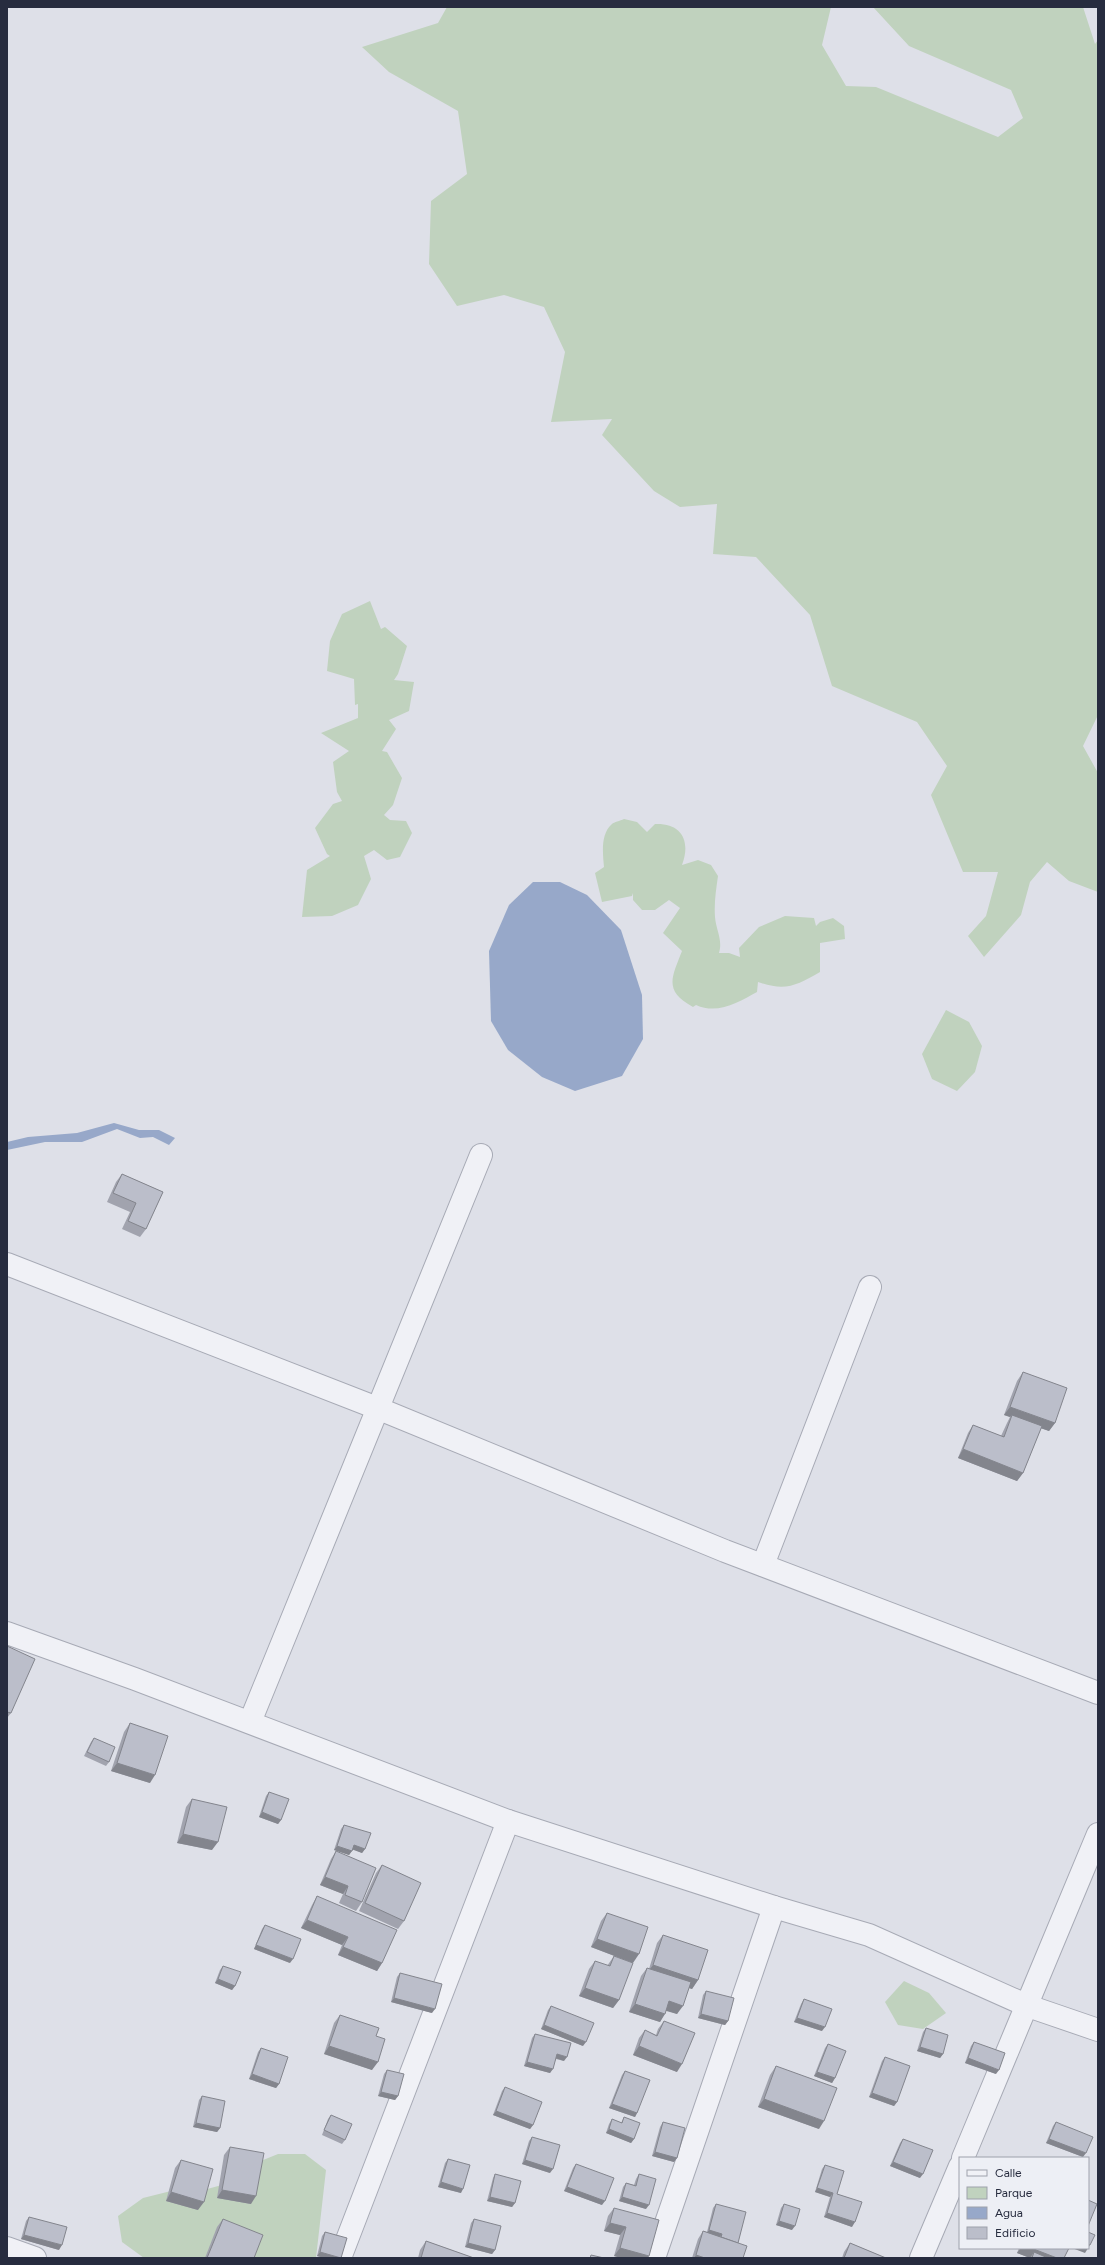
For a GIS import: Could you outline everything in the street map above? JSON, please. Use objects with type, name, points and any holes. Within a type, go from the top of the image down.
[{"type":"street","points":[[250,1722],[376,1408],[481,1155]]},
{"type":"street","points":[[7,1264],[376,1408],[762,1565],[1098,1693]]},
{"type":"street","points":[[762,1565],[870,1287]]},
{"type":"street","points":[[7,1633],[250,1722],[508,1821],[774,1908],[869,1935],[1028,2006],[1098,2030]]},
{"type":"street","points":[[340,2258],[508,1821]]},
{"type":"street","points":[[963,2157],[1028,2006],[1098,1834]]},
{"type":"street","points":[[654,2258],[774,1908]]},
{"type":"street","points":[[921,2258],[959,2168]]},
{"type":"street","points":[[7,2248],[35,2258]]},
{"type":"green space","points":[[447,7],[831,7],[822,45],[846,86],[876,87],[998,137],[1023,118],[1011,90],[909,46],[873,7],[1083,7],[1095,44],[1098,40],[1098,715],[1083,746],[1098,773],[1098,892],[1069,881],[1047,862],[1030,882],[1021,915],[984,957],[968,936],[986,916],[998,872],[963,872],[931,795],[947,766],[917,722],[832,686],[810,615],[756,557],[713,554],[717,504],[680,507],[654,491],[602,435],[612,419],[551,422],[565,352],[544,307],[504,295],[457,306],[429,264],[431,201],[467,174],[458,111],[389,72],[362,47],[438,23]]},
{"type":"green space","points":[[370,601],[381,629],[385,627],[407,646],[398,674],[394,680],[414,682],[409,711],[389,720],[396,729],[382,751],[387,752],[402,778],[393,805],[384,815],[390,820],[406,821],[412,833],[400,857],[387,860],[374,850],[364,856],[371,879],[358,905],[332,916],[302,917],[307,870],[330,856],[327,854],[315,828],[333,804],[342,801],[337,792],[333,762],[349,751],[321,733],[358,718],[358,704],[355,705],[354,679],[327,671],[330,641],[342,614]]},
{"type":"green space","points":[[624,819],[637,822],[647,832],[655,824],[664,824],[678,830],[685,841],[685,856],[682,865],[698,860],[711,865],[718,876],[715,896],[715,912],[720,939],[719,953],[729,953],[740,957],[739,948],[759,927],[785,916],[814,918],[816,926],[820,922],[833,918],[844,926],[845,939],[820,943],[820,972],[798,984],[784,987],[758,982],[757,992],[736,1003],[712,1009],[696,1005],[693,1007],[677,995],[672,983],[675,968],[682,951],[663,933],[680,908],[669,900],[655,910],[642,910],[633,900],[633,893],[632,896],[602,902],[595,873],[604,867],[604,839],[608,828],[612,824]]},
{"type":"green space","points":[[946,1010],[969,1022],[982,1046],[975,1072],[957,1091],[932,1079],[922,1054]]},
{"type":"green space","points":[[904,1981],[929,1993],[946,2013],[923,2029],[898,2025],[885,2002]]},
{"type":"green space","points":[[278,2154],[305,2154],[326,2170],[316,2258],[144,2258],[122,2242],[118,2216],[143,2198],[171,2191],[200,2191],[229,2183],[251,2165]]},
{"type":"water","points":[[533,882],[560,882],[587,895],[621,930],[642,995],[643,1039],[622,1076],[575,1091],[542,1077],[508,1050],[491,1021],[489,951],[509,905]]},
{"type":"water","points":[[114,1123],[139,1130],[159,1130],[175,1138],[169,1145],[153,1137],[140,1138],[117,1129],[82,1142],[45,1142],[7,1150],[7,1142],[28,1137],[77,1133]]},
{"type":"building","points":[[122,1174],[163,1192],[146,1229],[128,1221],[136,1203],[113,1193]]},
{"type":"building","points":[[1023,1372],[1067,1388],[1055,1423],[1010,1407]]},
{"type":"building","points":[[1012,1415],[1042,1426],[1023,1473],[963,1449],[973,1425],[1004,1437]]},
{"type":"building","points":[[7,1646],[35,1659],[11,1713],[7,1712]]},
{"type":"building","points":[[130,1723],[168,1736],[155,1775],[117,1763]]},
{"type":"building","points":[[94,1738],[115,1747],[109,1762],[87,1752]]},
{"type":"building","points":[[269,1792],[289,1799],[281,1820],[262,1812]]},
{"type":"building","points":[[192,1799],[227,1807],[218,1842],[183,1834]]},
{"type":"building","points":[[344,1825],[371,1833],[365,1849],[354,1845],[352,1851],[337,1846]]},
{"type":"building","points":[[336,1851],[376,1868],[362,1902],[345,1895],[348,1886],[325,1877]]},
{"type":"building","points":[[382,1865],[421,1883],[404,1921],[365,1903]]},
{"type":"building","points":[[317,1896],[397,1930],[382,1963],[343,1947],[348,1937],[307,1920]]},
{"type":"building","points":[[607,1913],[648,1927],[639,1954],[597,1939]]},
{"type":"building","points":[[265,1925],[301,1939],[293,1959],[256,1945]]},
{"type":"building","points":[[663,1935],[708,1950],[698,1980],[653,1965]]},
{"type":"building","points":[[614,1956],[633,1963],[619,2000],[585,1988],[595,1961],[610,1966]]},
{"type":"building","points":[[223,1966],[241,1972],[235,1986],[218,1979]]},
{"type":"building","points":[[647,1968],[691,1982],[683,2006],[669,2001],[665,2014],[635,2004]]},
{"type":"building","points":[[400,1973],[442,1984],[435,2009],[394,1998]]},
{"type":"building","points":[[706,1991],[734,1998],[728,2021],[701,2014]]},
{"type":"building","points":[[804,1999],[832,2009],[825,2027],[797,2018]]},
{"type":"building","points":[[551,2006],[594,2023],[586,2042],[544,2025]]},
{"type":"building","points":[[340,2015],[379,2028],[376,2036],[385,2039],[378,2062],[329,2046]]},
{"type":"building","points":[[664,2021],[695,2033],[682,2064],[639,2046],[645,2030],[657,2036]]},
{"type":"building","points":[[926,2028],[948,2035],[943,2054],[920,2047]]},
{"type":"building","points":[[535,2034],[571,2043],[567,2057],[557,2054],[553,2069],[527,2062]]},
{"type":"building","points":[[974,2042],[1005,2053],[999,2070],[968,2058]]},
{"type":"building","points":[[828,2044],[846,2051],[835,2078],[817,2072]]},
{"type":"building","points":[[261,2048],[288,2057],[279,2084],[252,2074]]},
{"type":"building","points":[[885,2057],[910,2066],[897,2102],[872,2093]]},
{"type":"building","points":[[776,2066],[837,2088],[824,2121],[764,2099]]},
{"type":"building","points":[[387,2070],[404,2074],[398,2096],[381,2092]]},
{"type":"building","points":[[625,2071],[650,2080],[637,2113],[612,2104]]},
{"type":"building","points":[[505,2087],[542,2102],[533,2125],[496,2111]]},
{"type":"building","points":[[202,2096],[225,2101],[220,2128],[196,2123]]},
{"type":"building","points":[[331,2115],[352,2124],[345,2140],[324,2130]]},
{"type":"building","points":[[624,2117],[640,2123],[634,2139],[609,2129],[612,2119],[622,2123]]},
{"type":"building","points":[[663,2122],[685,2128],[677,2158],[655,2152]]},
{"type":"building","points":[[1056,2122],[1093,2137],[1086,2153],[1049,2139]]},
{"type":"building","points":[[532,2137],[560,2145],[553,2169],[525,2160]]},
{"type":"building","points":[[903,2139],[933,2150],[923,2174],[893,2162]]},
{"type":"building","points":[[230,2147],[264,2153],[256,2196],[222,2190]]},
{"type":"building","points":[[448,2159],[470,2165],[463,2189],[441,2182]]},
{"type":"building","points":[[181,2160],[213,2169],[204,2202],[171,2192]]},
{"type":"building","points":[[576,2164],[614,2178],[605,2201],[567,2187]]},
{"type":"building","points":[[825,2165],[844,2171],[837,2194],[862,2202],[855,2222],[827,2213],[833,2193],[817,2188]]},
{"type":"building","points":[[495,2174],[521,2181],[515,2203],[490,2197]]},
{"type":"building","points":[[639,2174],[656,2179],[649,2205],[622,2197],[626,2183],[636,2186]]},
{"type":"building","points":[[1089,2200],[1097,2204],[1089,2224]]},
{"type":"building","points":[[716,2204],[746,2212],[738,2243],[721,2237],[722,2234],[709,2230]]},
{"type":"building","points":[[784,2204],[800,2209],[795,2226],[779,2221]]},
{"type":"building","points":[[614,2208],[659,2220],[649,2256],[620,2248],[626,2227],[610,2223]]},
{"type":"building","points":[[29,2217],[67,2227],[62,2245],[24,2235]]},
{"type":"building","points":[[223,2219],[263,2235],[254,2258],[207,2258]]},
{"type":"building","points":[[474,2219],[501,2226],[495,2250],[468,2243]]},
{"type":"building","points":[[703,2231],[747,2246],[743,2258],[705,2258],[696,2255]]},
{"type":"building","points":[[325,2232],[347,2238],[341,2258],[320,2252]]},
{"type":"building","points":[[1089,2232],[1095,2235],[1089,2244]]},
{"type":"building","points":[[426,2241],[474,2258],[421,2258]]},
{"type":"building","points":[[850,2243],[886,2258],[844,2258]]},
{"type":"building","points":[[1034,2249],[1068,2249],[1064,2258],[1057,2258]]},
{"type":"building","points":[[1034,2252],[1048,2258],[1032,2258]]},
{"type":"building","points":[[591,2255],[604,2258],[590,2258]]}]
